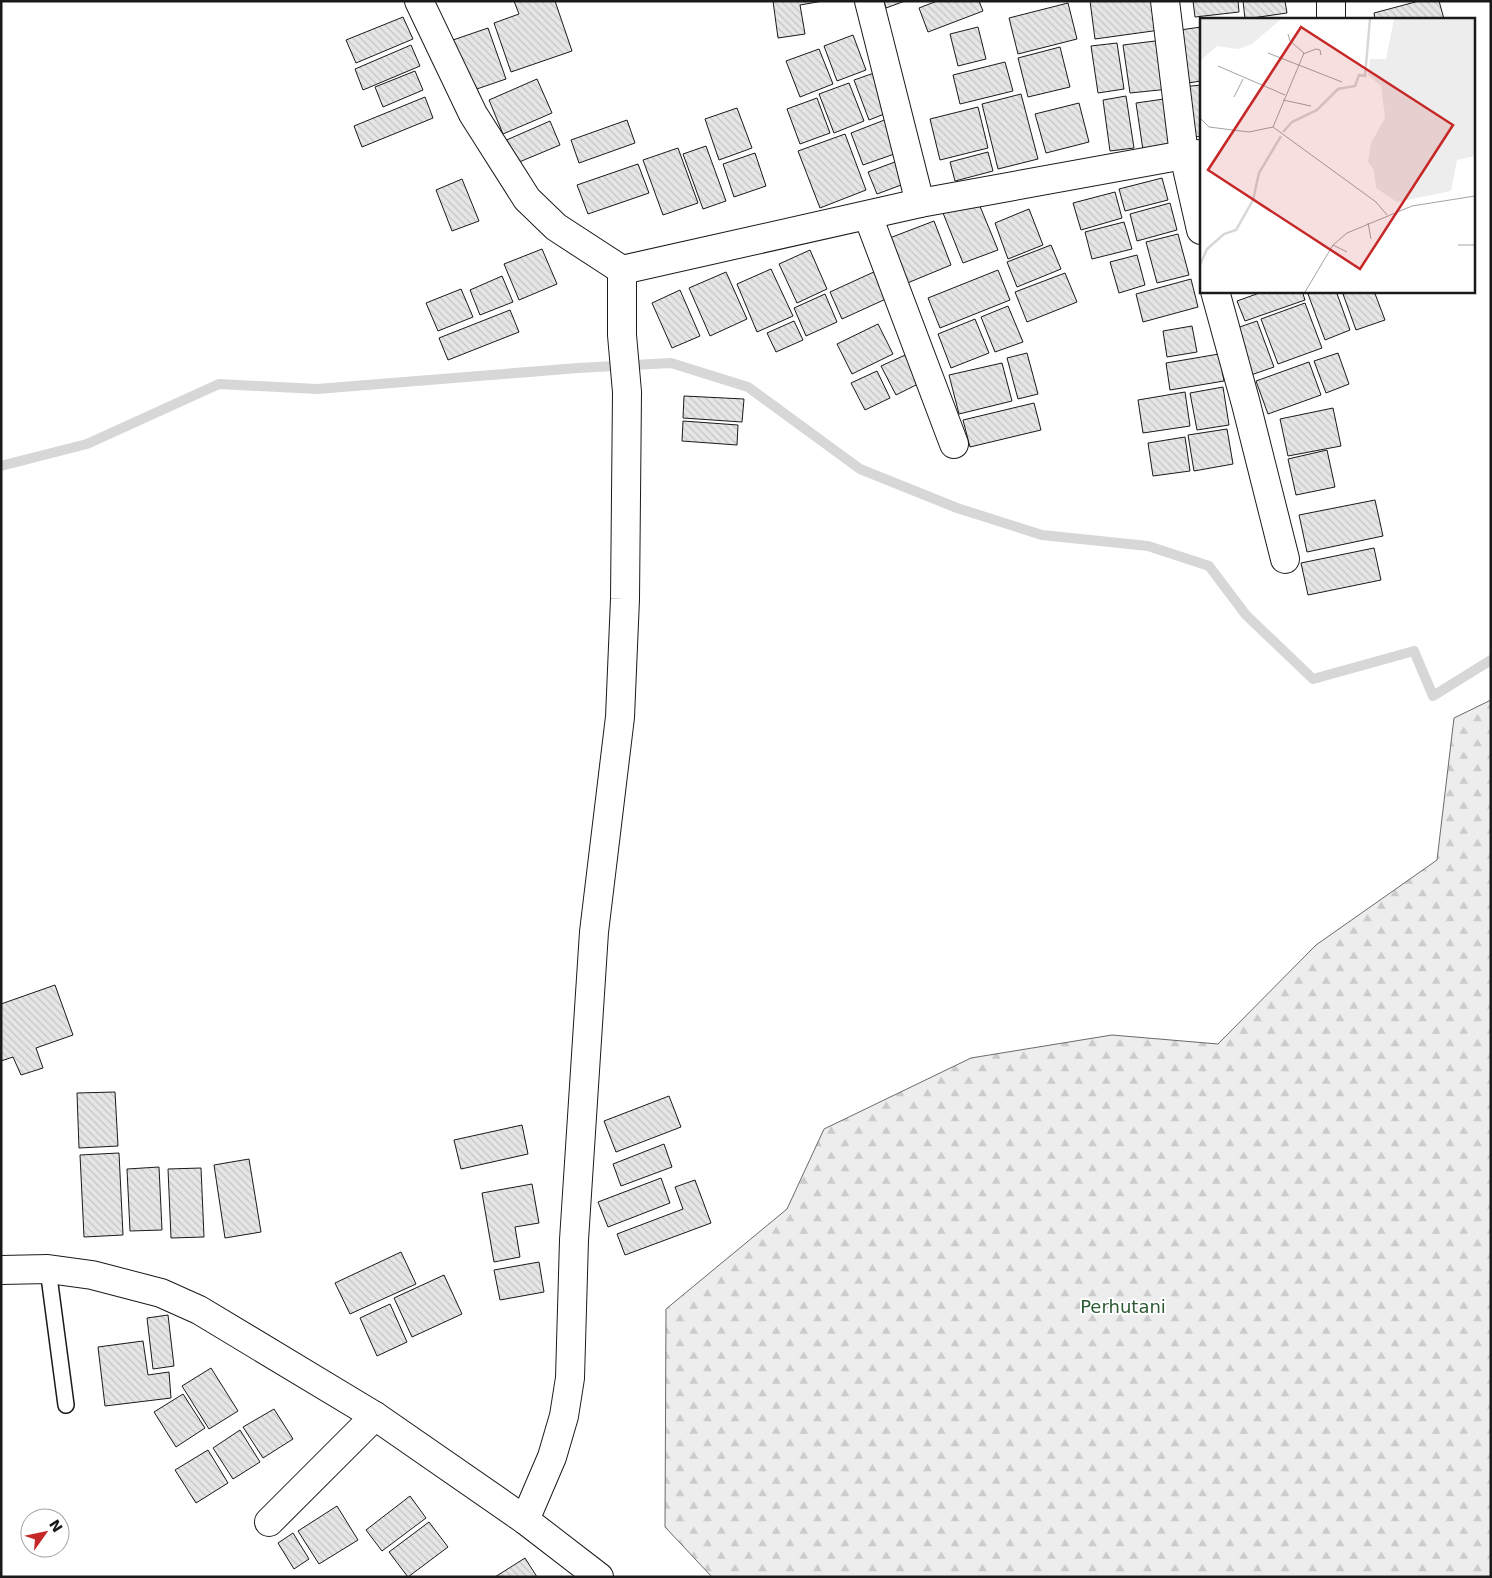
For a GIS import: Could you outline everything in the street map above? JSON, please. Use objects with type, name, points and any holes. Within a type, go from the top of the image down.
[{"type":"street","points":[[419,1],[473,114],[527,199],[556,226],[622,270],[920,203],[1192,154]]},
{"type":"street","points":[[869,1],[920,203]]},
{"type":"street","points":[[1165,1],[1192,154],[1200,222]]},
{"type":"street","points":[[1331,1],[1331,18]]},
{"type":"street","points":[[868,216],[954,444]]},
{"type":"street","points":[[525,1520],[552,1457],[564,1416],[570,1378],[574,1240],[594,932],[620,716],[625,599],[627,392],[622,334],[622,270]]},
{"type":"street","points":[[1215,292],[1246,404],[1284,559]]},
{"type":"street","points":[[1,1270],[48,1269],[92,1275],[160,1293],[200,1310],[375,1416],[525,1520],[599,1577]]},
{"type":"street","points":[[269,1522],[375,1416]]},
{"type":"lane","points":[[48,1269],[66,1405]]},
{"type":"green space","name":"Perhutani","points":[[1491,700],[1491,1577],[712,1577],[665,1527],[666,1309],[787,1209],[824,1129],[971,1058],[1112,1035],[1218,1044],[1316,945],[1437,860],[1454,718]]},
{"type":"building","points":[[514,1],[555,1],[572,51],[511,72],[494,23],[519,14]]},
{"type":"building","points":[[773,1],[823,1],[800,5],[805,34],[778,38]]},
{"type":"building","points":[[884,1],[905,1],[886,8]]},
{"type":"building","points":[[937,1],[979,1],[983,11],[928,32],[919,8]]},
{"type":"building","points":[[1090,1],[1156,1],[1160,30],[1095,39]]},
{"type":"building","points":[[1193,1],[1238,1],[1239,12],[1195,17]]},
{"type":"building","points":[[1243,1],[1285,1],[1287,13],[1245,18]]},
{"type":"building","points":[[1419,1],[1439,1],[1444,18],[1375,18],[1374,13]]},
{"type":"building","points":[[1068,3],[1077,39],[1018,54],[1009,18]]},
{"type":"building","points":[[403,17],[413,39],[356,63],[346,40]]},
{"type":"building","points":[[978,27],[986,59],[958,66],[950,34]]},
{"type":"building","points":[[1200,27],[1200,81],[1181,84],[1173,31]]},
{"type":"building","points":[[488,28],[506,79],[471,91],[453,40]]},
{"type":"building","points":[[853,35],[866,70],[837,81],[824,46]]},
{"type":"building","points":[[1163,40],[1169,89],[1130,93],[1123,45]]},
{"type":"building","points":[[1117,43],[1124,89],[1098,93],[1091,46]]},
{"type":"building","points":[[411,45],[420,66],[363,90],[355,69]]},
{"type":"building","points":[[1060,47],[1070,87],[1028,97],[1018,58]]},
{"type":"building","points":[[819,49],[833,84],[800,97],[786,61]]},
{"type":"building","points":[[1005,62],[1013,91],[960,104],[953,75]]},
{"type":"building","points":[[415,71],[423,90],[383,107],[375,87]]},
{"type":"building","points":[[877,72],[892,111],[869,120],[854,80]]},
{"type":"building","points":[[537,79],[552,113],[503,134],[489,100]]},
{"type":"building","points":[[849,83],[864,121],[834,133],[819,94]]},
{"type":"building","points":[[1200,85],[1200,136],[1189,138],[1182,87]]},
{"type":"building","points":[[1021,94],[1038,159],[998,169],[982,104]]},
{"type":"building","points":[[1126,96],[1134,148],[1110,151],[1103,100]]},
{"type":"building","points":[[425,97],[433,118],[362,147],[354,126]]},
{"type":"building","points":[[817,98],[830,133],[800,144],[787,109]]},
{"type":"building","points":[[1171,98],[1177,145],[1143,150],[1136,103]]},
{"type":"building","points":[[1079,103],[1089,142],[1046,153],[1035,114]]},
{"type":"building","points":[[978,107],[988,148],[940,160],[930,119]]},
{"type":"building","points":[[737,108],[752,148],[719,160],[705,119]]},
{"type":"building","points":[[887,119],[900,152],[863,165],[851,133]]},
{"type":"building","points":[[627,120],[635,143],[579,163],[571,140]]},
{"type":"building","points":[[550,121],[560,145],[512,165],[502,142]]},
{"type":"building","points":[[845,134],[866,190],[820,208],[798,151]]},
{"type":"building","points":[[706,146],[726,201],[703,209],[683,154]]},
{"type":"building","points":[[678,148],[698,203],[663,215],[643,160]]},
{"type":"building","points":[[988,152],[993,171],[955,181],[950,162]]},
{"type":"building","points":[[755,153],[766,186],[734,197],[723,164]]},
{"type":"building","points":[[903,159],[912,181],[877,194],[868,172]]},
{"type":"building","points":[[638,164],[649,193],[588,214],[577,185]]},
{"type":"building","points":[[1162,178],[1168,200],[1125,211],[1119,189]]},
{"type":"building","points":[[462,179],[479,221],[452,231],[436,190]]},
{"type":"building","points":[[1115,192],[1122,218],[1081,230],[1073,203]]},
{"type":"building","points":[[977,199],[998,250],[963,263],[943,213]]},
{"type":"building","points":[[1170,203],[1177,230],[1137,241],[1130,214]]},
{"type":"building","points":[[1029,209],[1043,245],[1008,259],[995,223]]},
{"type":"building","points":[[934,221],[951,265],[905,284],[887,239]]},
{"type":"building","points":[[1124,222],[1132,249],[1092,259],[1085,232]]},
{"type":"building","points":[[1178,234],[1189,275],[1157,283],[1146,242]]},
{"type":"building","points":[[1051,245],[1061,269],[1017,287],[1007,262]]},
{"type":"building","points":[[542,249],[557,284],[519,300],[504,264]]},
{"type":"building","points":[[810,250],[827,289],[797,303],[779,264]]},
{"type":"building","points":[[1137,255],[1145,285],[1119,293],[1110,262]]},
{"type":"building","points":[[771,269],[793,316],[757,332],[737,284]]},
{"type":"building","points":[[998,270],[1010,300],[940,328],[928,298]]},
{"type":"building","points":[[876,271],[888,298],[842,319],[830,292]]},
{"type":"building","points":[[726,272],[747,319],[710,336],[689,288]]},
{"type":"building","points":[[1065,273],[1077,302],[1027,322],[1015,292]]},
{"type":"building","points":[[502,276],[513,302],[480,315],[470,290]]},
{"type":"building","points":[[1191,279],[1198,307],[1143,322],[1136,294]]},
{"type":"building","points":[[461,289],[473,317],[438,331],[426,303]]},
{"type":"building","points":[[680,290],[700,336],[672,348],[652,303]]},
{"type":"building","points":[[1262,292],[1302,292],[1305,300],[1245,321],[1237,301]]},
{"type":"building","points":[[1313,292],[1336,292],[1350,330],[1325,340],[1308,294]]},
{"type":"building","points":[[1348,292],[1374,292],[1385,320],[1356,330],[1343,294]]},
{"type":"building","points":[[825,294],[837,322],[806,336],[794,308]]},
{"type":"building","points":[[1305,303],[1322,348],[1278,364],[1261,319]]},
{"type":"building","points":[[1008,306],[1023,342],[995,352],[981,317]]},
{"type":"building","points":[[510,310],[519,332],[448,360],[439,338]]},
{"type":"building","points":[[975,319],[989,353],[951,368],[938,334]]},
{"type":"building","points":[[794,321],[803,340],[776,352],[767,333]]},
{"type":"building","points":[[1257,321],[1274,367],[1248,376],[1231,330]]},
{"type":"building","points":[[878,324],[893,354],[852,374],[837,344]]},
{"type":"building","points":[[1192,326],[1197,352],[1167,357],[1163,331]]},
{"type":"building","points":[[914,351],[928,379],[896,395],[881,366]]},
{"type":"building","points":[[1027,353],[1038,394],[1018,399],[1007,358]]},
{"type":"building","points":[[1338,353],[1349,384],[1326,393],[1314,361]]},
{"type":"building","points":[[1219,354],[1224,381],[1170,390],[1166,363]]},
{"type":"building","points":[[1309,362],[1321,395],[1268,414],[1256,381]]},
{"type":"building","points":[[1002,363],[1012,401],[959,414],[949,375]]},
{"type":"building","points":[[877,371],[890,398],[865,410],[851,383]]},
{"type":"building","points":[[1223,387],[1229,425],[1197,430],[1190,393]]},
{"type":"building","points":[[1185,392],[1190,426],[1143,433],[1138,400]]},
{"type":"building","points":[[684,396],[744,399],[742,422],[683,418]]},
{"type":"building","points":[[1034,403],[1041,430],[970,447],[963,420]]},
{"type":"building","points":[[1333,408],[1341,446],[1288,456],[1280,419]]},
{"type":"building","points":[[683,421],[738,425],[737,445],[682,441]]},
{"type":"building","points":[[1227,429],[1233,464],[1194,471],[1188,435]]},
{"type":"building","points":[[1185,437],[1190,471],[1153,476],[1148,443]]},
{"type":"building","points":[[1327,450],[1335,487],[1296,495],[1288,459]]},
{"type":"building","points":[[1375,500],[1383,536],[1307,552],[1299,515]]},
{"type":"building","points":[[1374,548],[1381,580],[1308,595],[1301,563]]},
{"type":"building","points":[[55,985],[73,1035],[36,1048],[43,1068],[21,1075],[13,1057],[1,1061],[1,1004]]},
{"type":"building","points":[[115,1092],[118,1146],[79,1148],[77,1093]]},
{"type":"building","points":[[669,1096],[681,1127],[616,1152],[604,1121]]},
{"type":"building","points":[[522,1125],[528,1154],[461,1169],[454,1140]]},
{"type":"building","points":[[664,1144],[672,1167],[621,1186],[613,1164]]},
{"type":"building","points":[[119,1153],[123,1235],[84,1237],[80,1155]]},
{"type":"building","points":[[249,1159],[261,1232],[225,1238],[214,1165]]},
{"type":"building","points":[[159,1167],[162,1230],[130,1231],[127,1169]]},
{"type":"building","points":[[201,1168],[204,1237],[171,1238],[168,1169]]},
{"type":"building","points":[[661,1178],[670,1203],[608,1227],[598,1202]]},
{"type":"building","points":[[695,1180],[711,1223],[625,1255],[617,1234],[683,1209],[675,1187]]},
{"type":"building","points":[[532,1184],[539,1223],[515,1227],[520,1257],[494,1262],[482,1193]]},
{"type":"building","points":[[401,1252],[416,1284],[350,1314],[335,1283]]},
{"type":"building","points":[[539,1262],[544,1292],[500,1300],[494,1270]]},
{"type":"building","points":[[444,1275],[462,1314],[412,1337],[394,1298]]},
{"type":"building","points":[[390,1304],[407,1342],[377,1356],[360,1318]]},
{"type":"building","points":[[168,1315],[174,1366],[153,1369],[147,1318]]},
{"type":"building","points":[[143,1341],[148,1375],[169,1372],[171,1398],[105,1406],[98,1347]]},
{"type":"building","points":[[211,1368],[238,1411],[209,1429],[182,1386]]},
{"type":"building","points":[[183,1394],[205,1428],[176,1447],[154,1412]]},
{"type":"building","points":[[274,1409],[293,1439],[263,1458],[243,1427]]},
{"type":"building","points":[[240,1430],[260,1462],[233,1479],[213,1448]]},
{"type":"building","points":[[208,1450],[228,1483],[196,1503],[175,1470]]},
{"type":"building","points":[[410,1496],[426,1518],[382,1551],[366,1530]]},
{"type":"building","points":[[337,1506],[358,1540],[319,1564],[298,1531]]},
{"type":"building","points":[[429,1522],[448,1547],[408,1577],[389,1552]]},
{"type":"building","points":[[293,1533],[309,1559],[294,1569],[278,1543]]},
{"type":"building","points":[[525,1558],[537,1577],[495,1577]]},
{"type":"waterway","points":[[1,466],[87,444],[219,384],[317,389],[578,368],[671,363],[748,387],[860,469],[957,508],[1042,535],[1148,546],[1209,566],[1246,615],[1313,679],[1414,651],[1433,696],[1491,660]]}]
